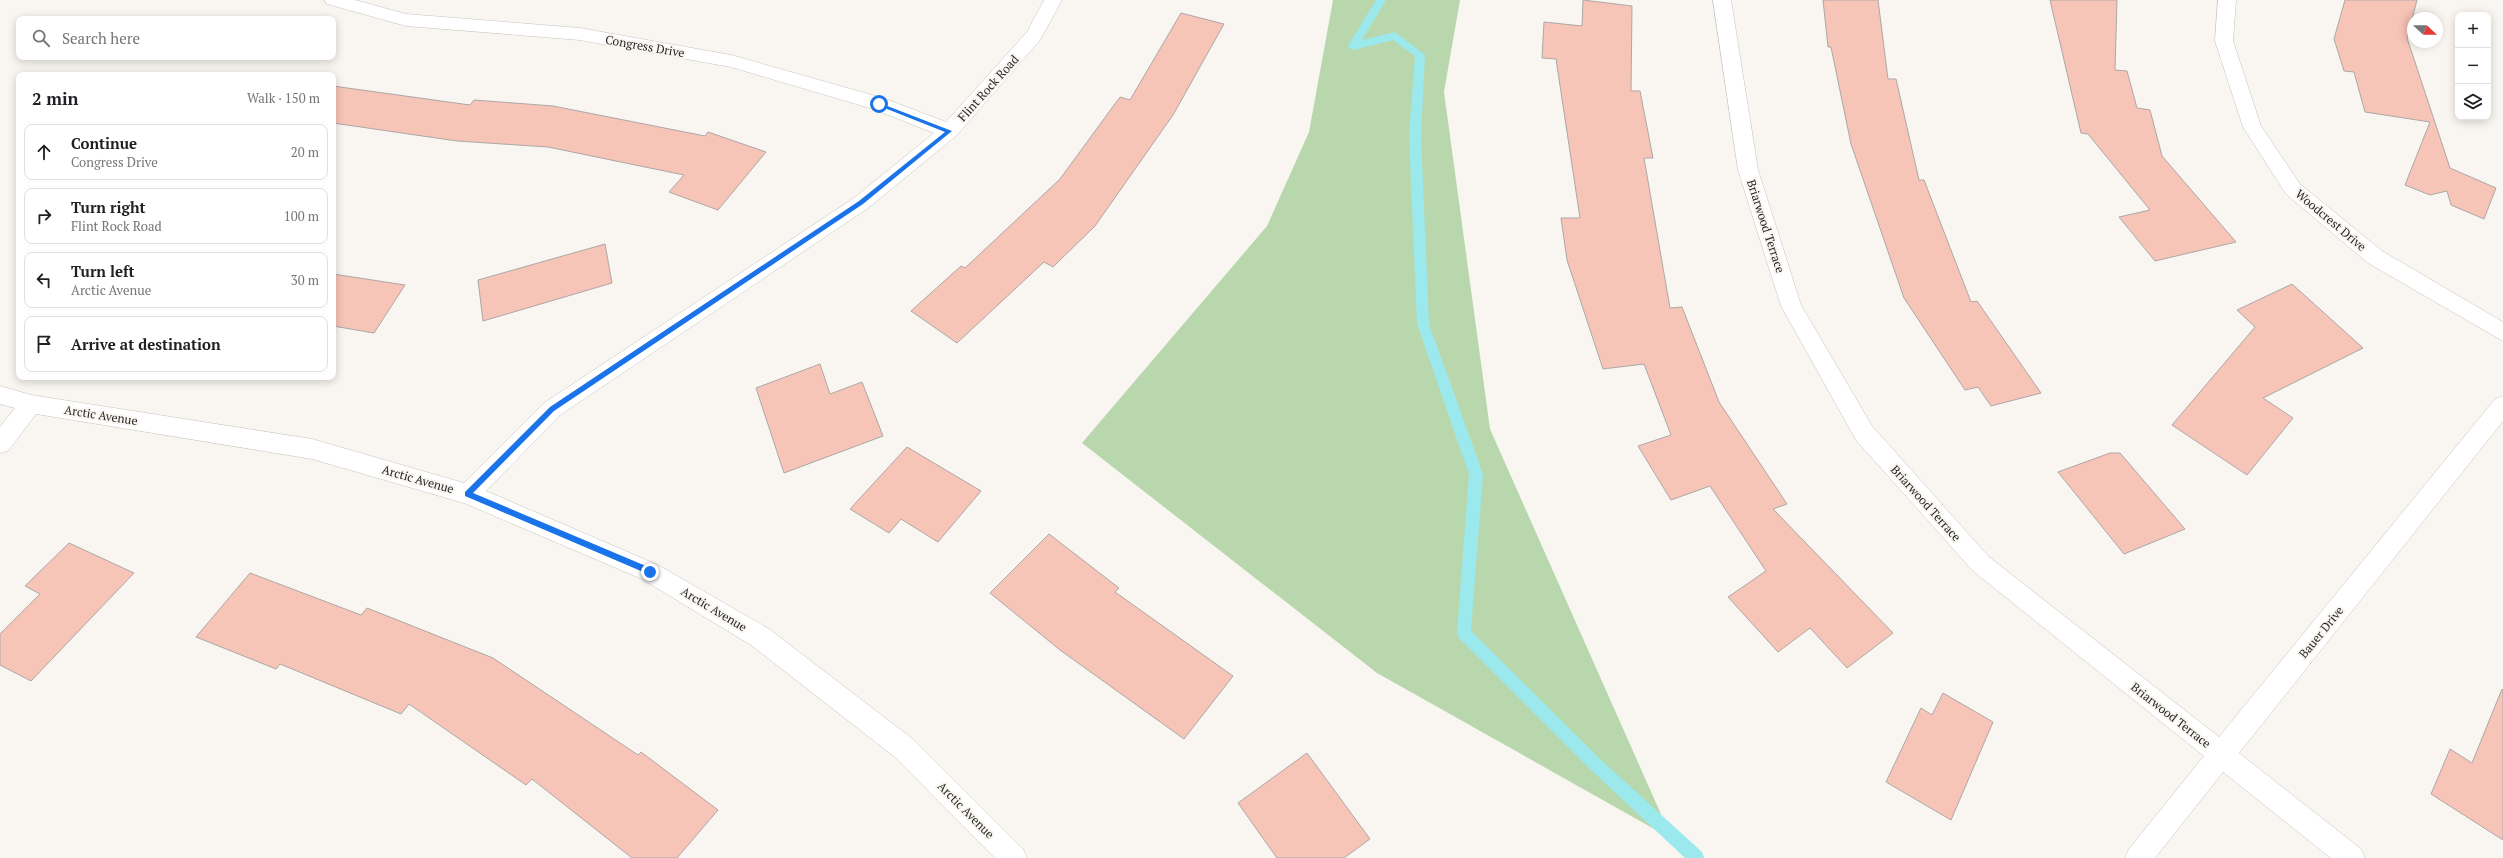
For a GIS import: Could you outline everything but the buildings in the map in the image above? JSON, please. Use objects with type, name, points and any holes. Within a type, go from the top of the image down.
[{"type":"street","name":"Flint Rock Road","points":[[468,494],[552,409],[861,203],[949,131],[1034,36],[1053,0]]},
{"type":"street","name":"Briarwood Terrace","points":[[1722,0],[1748,170],[1791,306],[1864,433],[1981,564],[2352,858]]},
{"type":"street","name":"Woodcrest Drive","points":[[2227,0],[2224,41],[2252,127],[2293,189],[2375,257],[2503,332]]},
{"type":"street","name":"Congress Drive","points":[[345,2],[406,20],[580,34],[731,61],[879,104],[949,131]]},
{"type":"street","name":"Arctic Avenue","points":[[0,395],[31,404],[312,449],[468,494],[650,572],[760,637],[905,749],[1014,858]]},
{"type":"street","points":[[0,444],[31,404]]},
{"type":"street","name":"Bauer Drive","points":[[2138,858],[2503,405]]},
{"type":"green space","points":[[1333,0],[1460,0],[1444,92],[1490,429],[1672,839],[1377,673],[1082,443],[1267,226],[1309,132]]},
{"type":"waterway","points":[[1381,0],[1353,46],[1395,36],[1420,55],[1415,136],[1423,324],[1476,474],[1464,633],[1595,764],[1696,858]]},
{"type":"route","points":[[650,572],[468,494],[552,409],[861,203],[949,131],[879,104]]}]
